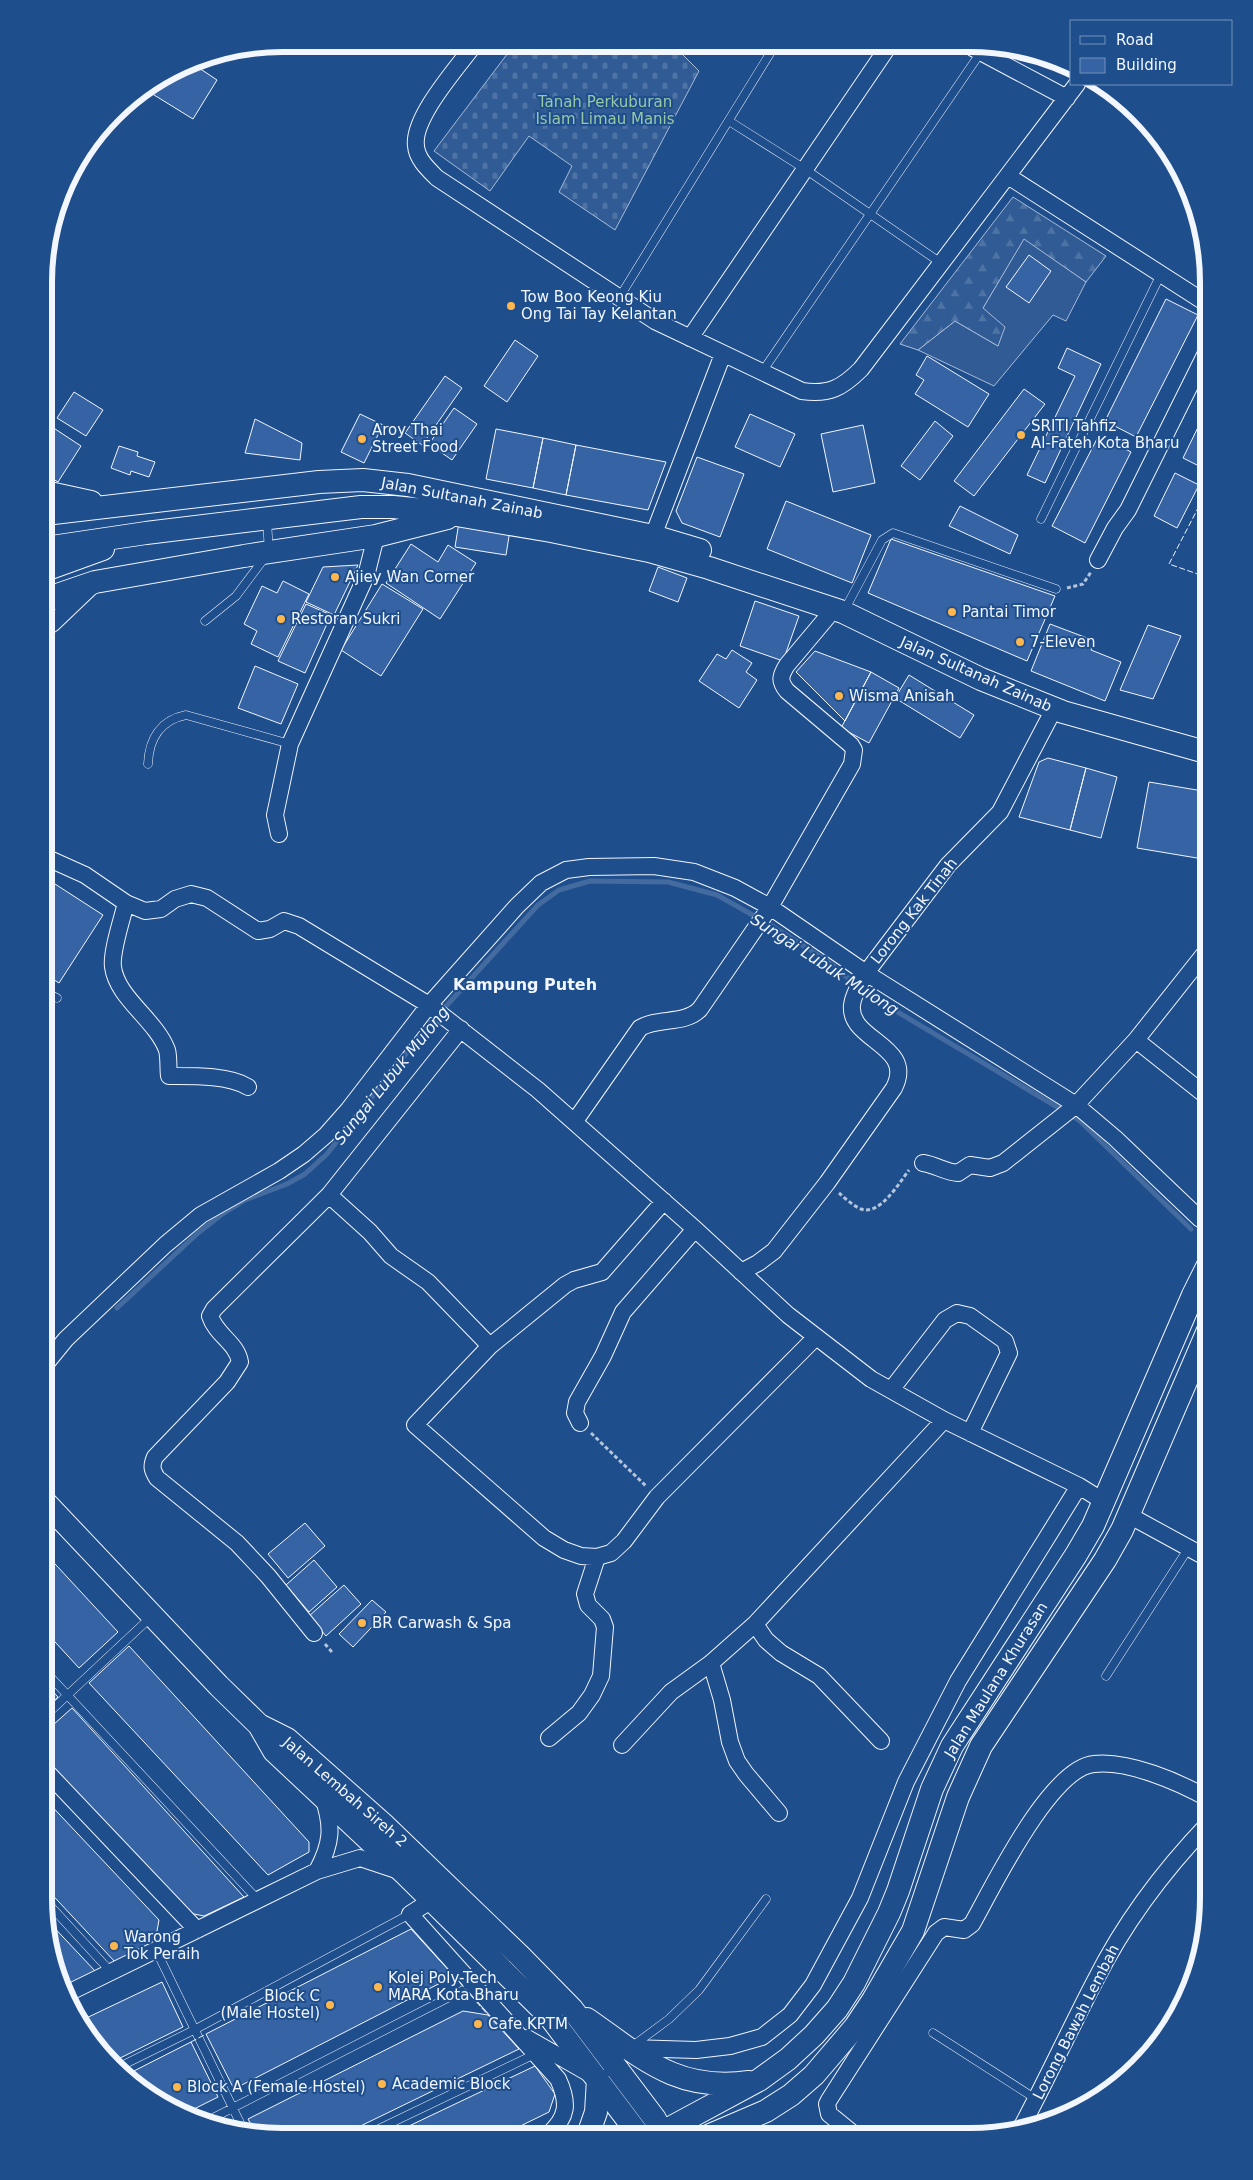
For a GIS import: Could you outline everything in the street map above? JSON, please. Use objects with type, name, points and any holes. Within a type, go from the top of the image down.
[{"type":"street","points":[[469,52],[425,112],[417,129],[416,148],[424,166],[437,178],[655,321],[802,391],[819,394],[835,390],[849,381],[861,369],[1076,85]]},
{"type":"street","points":[[690,338],[885,52]]},
{"type":"street","points":[[982,53],[1067,98]]},
{"type":"street","points":[[1008,176],[1200,299]]},
{"type":"street","points":[[652,536],[723,354]]},
{"type":"street","points":[[1098,560],[1114,528],[1128,510],[1200,365]]},
{"type":"street","name":"Jalan Sultanah Zainab","points":[[52,513],[319,482],[363,480],[408,485],[652,536],[719,556],[781,580],[838,611],[981,679],[1054,709],[1082,719],[1200,749]]},
{"type":"street","points":[[52,493],[112,506]]},
{"type":"street","name":"Jalan Sultanah Zainab","points":[[52,547],[324,510],[385,507],[458,515],[649,551],[838,611]]},
{"type":"street","points":[[52,599],[60,594],[95,582],[376,536],[458,515]]},
{"type":"street","points":[[52,567],[146,533]]},
{"type":"street","points":[[279,834],[276,814],[290,744],[366,576],[376,536]]},
{"type":"street","points":[[52,627],[95,582]]},
{"type":"street","points":[[52,605],[55,607],[56,615],[52,624]]},
{"type":"street","points":[[575,1121],[640,1028],[648,1024],[688,1017],[697,1013],[770,907],[854,758],[854,750],[851,745],[787,691],[781,684],[780,675],[838,611]]},
{"type":"street","name":"Lorong Kak Tinah","points":[[741,1272],[758,1263],[774,1250],[827,1183],[899,1078],[899,1069],[888,1050],[863,1030],[854,1018],[852,1006],[856,991],[866,972],[948,865],[1000,812],[1054,709]]},
{"type":"street","points":[[52,860],[85,875],[126,903],[145,911],[161,909],[175,899],[191,894],[207,898],[258,931],[270,929],[284,921],[299,926],[432,1006],[575,1121],[788,1315],[871,1379],[944,1420],[1096,1496]]},
{"type":"street","points":[[52,1357],[66,1340],[172,1239],[201,1216],[279,1171],[304,1154],[326,1135],[517,906],[541,883],[566,870],[588,867],[654,866],[694,872],[735,888],[770,907],[866,972],[1076,1105],[1115,1138],[1200,1219]]},
{"type":"street","points":[[126,903],[112,965],[115,978],[140,1013],[158,1033],[167,1051],[169,1076],[230,1079],[248,1087]]},
{"type":"street","points":[[923,1163],[952,1173],[958,1173],[970,1165],[994,1168],[1076,1105],[1136,1040],[1200,959]]},
{"type":"street","points":[[314,1633],[237,1543],[157,1478],[152,1471],[152,1464],[155,1457],[228,1382],[240,1362],[238,1353],[213,1325],[210,1316],[214,1309],[329,1195],[461,1029]]},
{"type":"street","points":[[1136,1040],[1200,1091]]},
{"type":"street","points":[[329,1195],[370,1232],[391,1256],[428,1282],[490,1346]]},
{"type":"street","points":[[664,1201],[602,1272],[574,1280],[565,1285],[490,1346],[415,1425],[544,1538],[564,1550],[581,1556],[597,1557],[611,1554],[624,1541],[657,1497],[816,1337]]},
{"type":"street","points":[[580,1423],[575,1413],[577,1402],[603,1356],[623,1312],[695,1229]]},
{"type":"street","name":"Jalan Maulana Khurasan","points":[[673,2128],[759,2080],[788,2059],[814,2035],[837,2009],[854,1983],[898,1891],[932,1789],[952,1746],[1093,1526],[1200,1281]]},
{"type":"street","points":[[891,1390],[945,1320],[956,1313],[970,1316],[1006,1341],[1009,1353],[970,1433]]},
{"type":"street","name":"Jalan Maulana Khurasan","points":[[728,2128],[766,2111],[792,2095],[834,2054],[873,2000],[903,1949],[921,1909],[958,1797],[981,1746],[1105,1560],[1122,1530],[1200,1349]]},
{"type":"street","points":[[622,1745],[671,1692],[712,1663],[755,1624],[944,1420]]},
{"type":"street","points":[[630,2048],[696,2050],[730,2046],[762,2037],[790,2015],[813,1986],[835,1948],[860,1898],[906,1782],[958,1681],[1078,1486]]},
{"type":"street","name":"Jalan Lembah Sireh 2","points":[[52,1509],[219,1686],[260,1725],[287,1739],[416,1854],[572,2009]]},
{"type":"street","points":[[1134,1518],[1200,1555]]},
{"type":"street","points":[[549,1738],[579,1713],[592,1695],[601,1676],[605,1627],[602,1619],[588,1605],[585,1594],[597,1557]]},
{"type":"street","points":[[755,1624],[766,1640],[781,1653],[820,1676],[881,1741]]},
{"type":"street","points":[[712,1663],[722,1700],[730,1742],[737,1760],[746,1774],[779,1813]]},
{"type":"street","points":[[260,1725],[274,1751],[404,1873],[550,2017],[635,2128]]},
{"type":"street","points":[[846,2128],[829,2114],[827,2104],[829,2100],[936,1933],[944,1927],[964,1930],[972,1924],[1017,1844],[1041,1806],[1058,1787],[1075,1771],[1092,1764],[1118,1764],[1166,1779],[1200,1795]]},
{"type":"street","points":[[52,1777],[197,1930]]},
{"type":"street","points":[[317,1871],[326,1854],[331,1826],[322,1794]]},
{"type":"street","name":"Lorong Bawah Lembah","points":[[1025,2121],[1095,1979],[1126,1927],[1159,1880],[1200,1833]]},
{"type":"street","points":[[72,1991],[317,1871],[360,1858],[372,1860],[404,1873]]},
{"type":"street","points":[[432,1900],[410,1914],[475,1984],[558,2079],[565,2094],[566,2109],[556,2128]]},
{"type":"street","points":[[572,2009],[658,2068],[682,2079],[710,2084],[734,2084],[759,2080]]},
{"type":"street","points":[[572,2009],[655,2118],[658,2128]]},
{"type":"street","points":[[516,2031],[598,2079]]},
{"type":"street","points":[[590,2128],[596,2112],[598,2079]]},
{"type":"street","points":[[751,2128],[766,2111]]},
{"type":"lane","points":[[619,298],[771,52]]},
{"type":"lane","points":[[762,372],[870,214],[975,52]]},
{"type":"lane","points":[[729,121],[805,169],[942,263]]},
{"type":"lane","points":[[1042,519],[1161,274]]},
{"type":"lane","points":[[205,621],[236,596],[269,552],[267,517]]},
{"type":"lane","points":[[838,611],[882,540],[893,533],[1056,589]]},
{"type":"lane","points":[[148,764],[148,751],[154,736],[162,725],[173,718],[186,715],[290,744]]},
{"type":"lane","points":[[52,996],[57,998]]},
{"type":"lane","points":[[1106,1676],[1188,1549]]},
{"type":"lane","points":[[52,1710],[152,1615]]},
{"type":"lane","points":[[52,1678],[258,1900]]},
{"type":"lane","points":[[630,2048],[670,2019],[699,1990],[766,1899]]},
{"type":"lane","points":[[53,1908],[111,1972]]},
{"type":"lane","points":[[124,2064],[194,2030],[410,1914]]},
{"type":"lane","points":[[156,1950],[241,2124]]},
{"type":"lane","points":[[215,2117],[475,1984]]},
{"type":"lane","points":[[933,2033],[1036,2099]]},
{"type":"lane","points":[[379,2128],[536,2054]]},
{"type":"path","points":[[1056,589],[1065,589],[1083,584],[1098,560]]},
{"type":"path","points":[[827,1183],[860,1209],[873,1209],[886,1200],[910,1169],[923,1163]]},
{"type":"path","points":[[580,1423],[657,1497]]},
{"type":"green space","name":"Tanah Perkuburan Islam Limau Manis","points":[[509,52],[680,52],[699,71],[615,230],[559,192],[572,166],[529,136],[490,191],[434,151]]},
{"type":"green space","points":[[1013,197],[1106,256],[1086,282],[1024,239],[983,308],[1005,327],[998,346],[955,321],[918,350],[900,344]]},
{"type":"green space","points":[[1024,238],[1086,282],[1066,321],[1053,315],[994,386],[918,350],[955,321],[998,346],[983,308]]},
{"type":"building","points":[[199,68],[217,80],[193,119],[152,93],[167,83]]},
{"type":"building","points":[[1029,255],[1051,271],[1029,303],[1006,287]]},
{"type":"building","points":[[1166,299],[1198,315],[1136,437],[1105,421]]},
{"type":"building","points":[[515,340],[538,356],[507,402],[484,386]]},
{"type":"building","points":[[1067,348],[1101,364],[1045,483],[1027,475],[1075,376],[1058,368]]},
{"type":"building","points":[[927,356],[989,394],[968,427],[915,394],[924,380],[916,375]]},
{"type":"building","points":[[445,376],[462,388],[422,445],[405,433]]},
{"type":"building","points":[[1024,389],[1045,404],[974,496],[954,481]]},
{"type":"building","points":[[74,392],[103,410],[86,436],[57,418]]},
{"type":"building","points":[[454,408],[477,424],[452,460],[429,444]]},
{"type":"building","name":"Aroy Thai Street Food","points":[[360,414],[383,425],[364,463],[341,452]]},
{"type":"building","points":[[750,414],[795,434],[780,467],[735,447]]},
{"type":"building","points":[[255,419],[302,443],[300,460],[245,453]]},
{"type":"building","points":[[935,421],[953,436],[920,480],[901,466]]},
{"type":"building","points":[[1200,423],[1200,466],[1183,458]]},
{"type":"building","points":[[863,425],[875,483],[833,492],[821,434]]},
{"type":"building","points":[[52,427],[81,446],[58,482],[52,478]]},
{"type":"building","points":[[496,429],[543,438],[533,488],[486,479]]},
{"type":"building","points":[[1099,435],[1131,452],[1085,543],[1052,526]]},
{"type":"building","points":[[543,438],[576,445],[566,495],[533,488]]},
{"type":"building","points":[[576,445],[666,462],[648,510],[566,495]]},
{"type":"building","points":[[119,446],[138,452],[137,456],[155,462],[149,477],[131,471],[130,475],[111,468]]},
{"type":"building","points":[[697,457],[744,474],[720,537],[682,523],[676,511]]},
{"type":"building","points":[[1175,473],[1199,485],[1177,528],[1154,516]]},
{"type":"building","points":[[786,501],[871,535],[852,583],[767,549]]},
{"type":"building","points":[[960,506],[1018,535],[1010,554],[949,526]]},
{"type":"building","points":[[459,522],[510,530],[506,555],[455,547]]},
{"type":"building","points":[[891,539],[1055,596],[1027,661],[868,593]]},
{"type":"building","points":[[411,544],[438,562],[448,545],[476,563],[440,619],[386,583]]},
{"type":"building","points":[[358,565],[334,615],[306,602],[323,567]]},
{"type":"building","points":[[658,567],[687,578],[678,602],[649,591]]},
{"type":"building","points":[[283,581],[309,594],[278,657],[251,644],[257,631],[244,624],[262,586],[277,593]]},
{"type":"building","points":[[382,584],[423,609],[381,676],[341,650]]},
{"type":"building","points":[[755,601],[799,616],[783,661],[740,646]]},
{"type":"building","points":[[306,604],[331,615],[305,673],[278,661]]},
{"type":"building","points":[[1050,624],[1095,641],[1091,650],[1121,662],[1105,701],[1031,671]]},
{"type":"building","points":[[1148,625],[1181,636],[1153,699],[1120,690]]},
{"type":"building","points":[[732,650],[752,663],[746,672],[757,680],[739,708],[699,681],[717,654],[726,659]]},
{"type":"building","name":"Wisma Anisah","points":[[815,651],[871,672],[845,721],[796,672]]},
{"type":"building","points":[[255,666],[298,684],[281,724],[238,708]]},
{"type":"building","points":[[871,672],[899,688],[869,743],[841,728]]},
{"type":"building","points":[[909,675],[974,715],[960,738],[895,698]]},
{"type":"building","points":[[1048,758],[1086,768],[1070,830],[1019,817],[1039,762]]},
{"type":"building","points":[[1086,768],[1117,777],[1101,838],[1070,830]]},
{"type":"building","points":[[1149,782],[1200,790],[1200,858],[1137,848]]},
{"type":"building","points":[[55,884],[103,915],[59,983],[52,978],[52,888]]},
{"type":"building","points":[[305,1523],[325,1546],[288,1578],[268,1554]]},
{"type":"building","points":[[314,1560],[337,1587],[309,1612],[286,1585]]},
{"type":"building","points":[[52,1561],[118,1632],[79,1668],[52,1639]]},
{"type":"building","points":[[344,1585],[361,1604],[326,1636],[309,1616]]},
{"type":"building","name":"BR Carwash & Spa","points":[[372,1600],[386,1612],[353,1647],[339,1634]]},
{"type":"building","points":[[129,1646],[309,1842],[309,1852],[268,1875],[89,1683]]},
{"type":"building","points":[[52,1691],[58,1697],[52,1703]]},
{"type":"building","points":[[72,1708],[244,1897],[204,1916],[184,1912],[52,1767],[52,1726]]},
{"type":"building","points":[[52,1806],[159,1920],[155,1942],[116,1963],[52,1895]]},
{"type":"building","points":[[54,1927],[96,1972],[70,1986],[60,1957]]},
{"type":"building","name":"Block C (Male Hostel)","points":[[411,1929],[454,1976],[234,2089],[206,2034]]},
{"type":"building","points":[[162,1982],[183,2027],[119,2059],[100,2038],[86,2018]]},
{"type":"building","name":"Academic Block","points":[[463,2011],[488,2015],[519,2049],[356,2128],[252,2126],[248,2119]]},
{"type":"building","name":"Block A (Female Hostel)","points":[[191,2042],[218,2097],[193,2110],[167,2097],[132,2072]]},
{"type":"building","points":[[535,2066],[555,2094],[549,2112],[516,2128],[405,2128]]},
{"type":"waterway","name":"Sungai Lubuk Mulong","points":[[117,1308],[198,1233],[221,1215],[245,1200],[287,1184],[305,1174],[327,1154],[429,1025],[538,905],[559,890],[590,881],[668,882],[717,895],[774,927],[827,961],[869,995],[1079,1120],[1191,1229]]},
{"type":"fence","points":[[1200,504],[1169,564],[1200,575]]},
{"type":"fence","points":[[454,1976],[488,2015]]},
{"type":"fence","points":[[191,2042],[206,2034]]},
{"type":"place","name":"Tow Boo Keong Kiu Ong Tai Tay Kelantan","points":[[511,306]]},
{"type":"place","name":"SRITI Tahfiz Al-Fateh Kota Bharu","points":[[1021,435]]},
{"type":"place","name":"Aroy Thai Street Food","points":[[362,439]]},
{"type":"place","name":"Ajiey Wan Corner","points":[[335,577]]},
{"type":"place","name":"Pantai Timor","points":[[952,612]]},
{"type":"place","name":"Restoran Sukri","points":[[281,619]]},
{"type":"place","name":"7-Eleven","points":[[1020,642]]},
{"type":"place","name":"Wisma Anisah","points":[[839,696]]},
{"type":"place","name":"BR Carwash & Spa","points":[[362,1623]]},
{"type":"place","name":"Warong Tok Peraih","points":[[114,1946]]},
{"type":"place","name":"Kolej Poly-Tech MARA Kota Bharu","points":[[378,1987]]},
{"type":"place","name":"Block C (Male Hostel)","points":[[330,2005]]},
{"type":"place","name":"Cafe KPTM","points":[[478,2024]]},
{"type":"place","name":"Academic Block","points":[[382,2084]]},
{"type":"place","name":"Block A (Female Hostel)","points":[[177,2087]]},
{"type":"district","name":"Kampung Puteh","points":[[525,984]]}]
